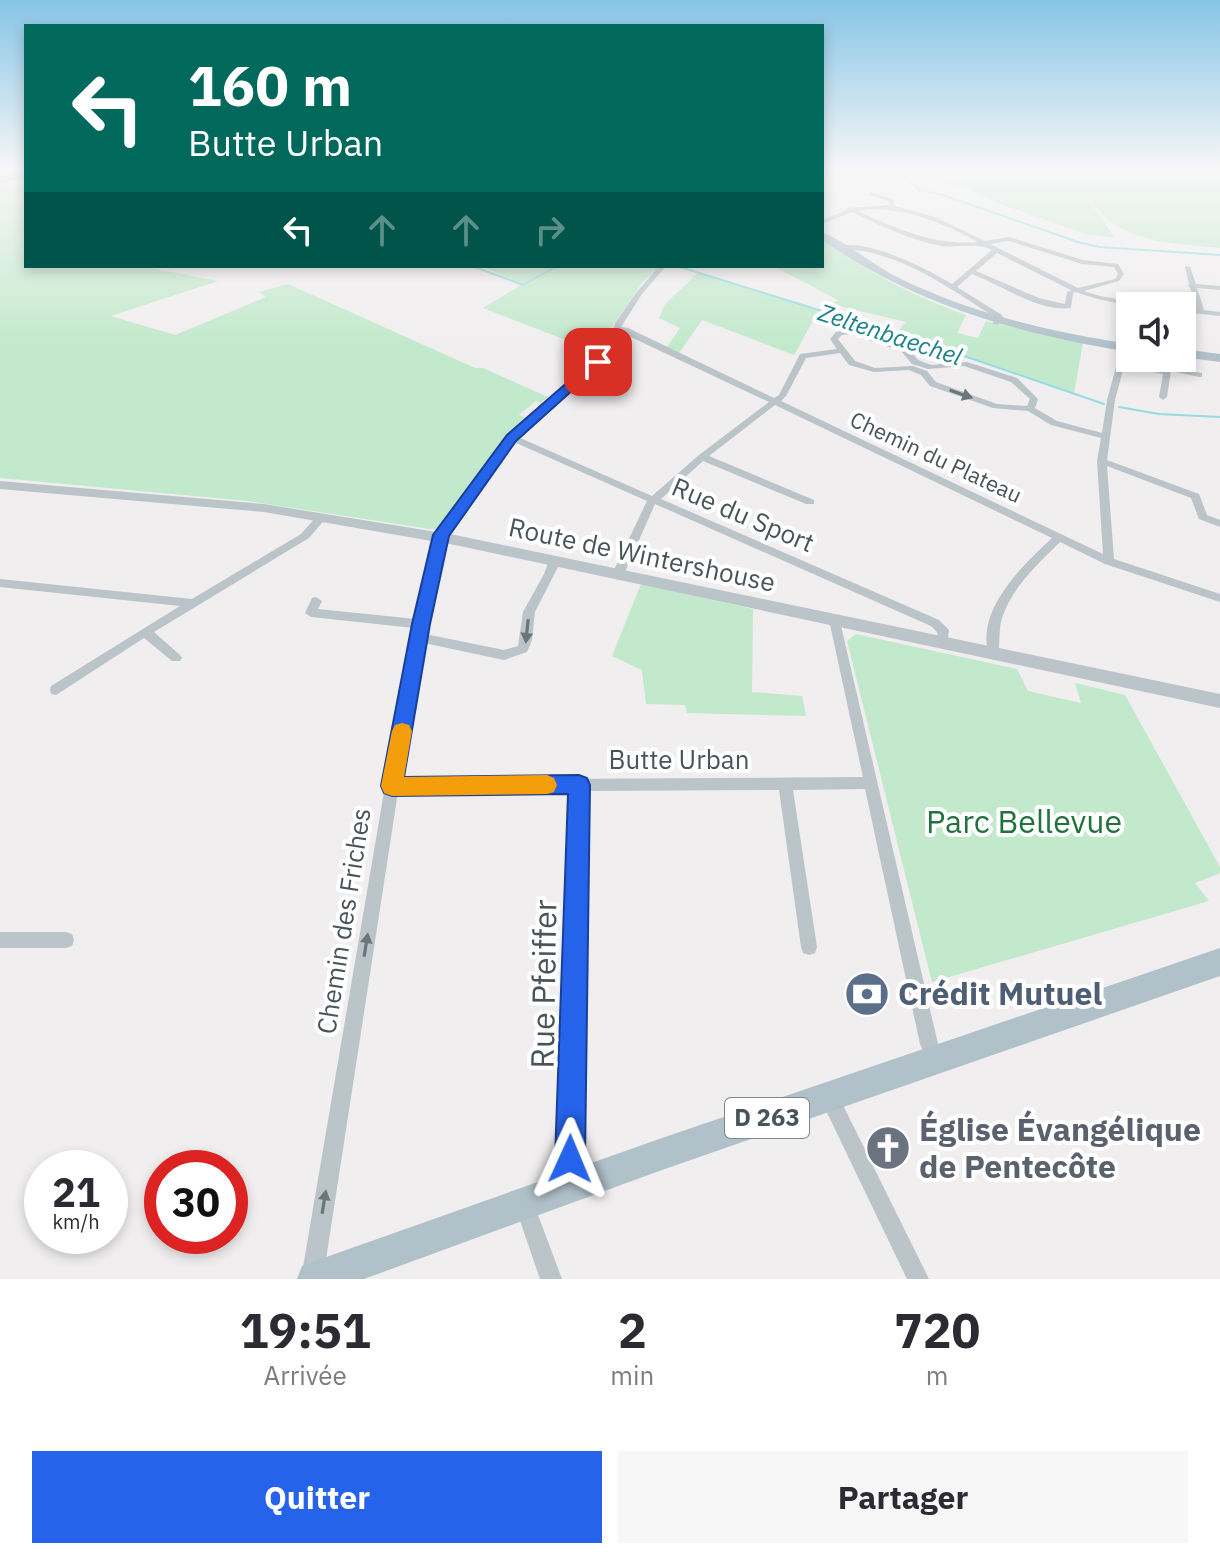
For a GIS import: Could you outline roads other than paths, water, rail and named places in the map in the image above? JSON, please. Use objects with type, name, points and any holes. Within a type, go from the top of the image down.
[{"type":"main road","points":[[824,236],[909,290],[996,322],[1116,345]]},
{"type":"main road","points":[[1196,355],[1220,358]]},
{"type":"main road","name":"D 263","points":[[314,1279],[828,1096],[1220,962]]},
{"type":"street","points":[[896,229],[920,239],[959,245],[985,244],[1002,239],[1019,241],[1082,262],[1116,265],[1121,274],[1117,280],[1070,292],[1068,306],[1061,309],[1038,302],[1014,288],[971,271]]},
{"type":"street","points":[[956,229],[1076,289],[1116,301]]},
{"type":"street","points":[[838,247],[901,261],[997,315],[996,322]]},
{"type":"street","points":[[952,288],[996,250]]},
{"type":"street","points":[[1187,267],[1201,312]]},
{"type":"street","name":"Chemin des Friches","points":[[314,1279],[392,786],[440,538],[512,438],[592,368],[615,337],[618,326],[646,282],[661,268]]},
{"type":"street","points":[[1191,286],[1220,288]]},
{"type":"street","points":[[1196,311],[1220,314]]},
{"type":"street","name":"Chemin du Plateau","points":[[618,326],[1109,561],[1220,598]]},
{"type":"street","points":[[912,365],[904,349],[851,332],[835,336],[852,363],[874,370],[912,365],[928,370],[964,364],[1014,380],[1034,399],[1030,409]]},
{"type":"street","points":[[618,574],[653,500],[786,390],[803,356],[843,350]]},
{"type":"street","points":[[1163,397],[1168,368],[1199,375]]},
{"type":"street","points":[[928,370],[933,384],[996,406],[1030,409],[1054,423],[1106,437]]},
{"type":"street","points":[[1109,561],[1102,461],[1111,400],[1119,372]]},
{"type":"street","points":[[1162,372],[1167,373]]},
{"type":"street","name":"Rue du Sport","points":[[512,438],[935,623],[943,630],[943,643]]},
{"type":"street","points":[[702,457],[810,502]]},
{"type":"street","points":[[1102,461],[1195,496],[1203,517],[1220,524]]},
{"type":"street","name":"Route de Wintershouse","points":[[0,485],[264,508],[322,517],[554,560],[1220,701]]},
{"type":"street","points":[[56,690],[145,632],[305,536],[322,517]]},
{"type":"street","points":[[993,653],[991,629],[1015,579],[1059,537]]},
{"type":"street","points":[[316,601],[311,613],[420,631],[504,655],[523,649],[527,641],[528,614],[552,570],[554,560]]},
{"type":"street","points":[[0,583],[195,603]]},
{"type":"street","points":[[151,599],[170,617]]},
{"type":"street","points":[[835,620],[929,1044],[936,1061]]},
{"type":"street","points":[[145,632],[176,658]]},
{"type":"street","name":"Butte Urban","points":[[392,786],[870,783]]},
{"type":"street","points":[[785,784],[809,947]]},
{"type":"street","name":"Rue Pfeiffer","points":[[574,1185],[570,1159],[579,785]]},
{"type":"street","points":[[0,940],[66,940]]},
{"type":"street","points":[[828,1096],[918,1279]]},
{"type":"street","points":[[524,1203],[551,1279]]},
{"type":"waterway","points":[[1040,229],[1099,247],[1220,255]]},
{"type":"waterway","points":[[477,268],[523,285],[553,268]]},
{"type":"waterway","name":"Zeltenbaechel","points":[[683,268],[938,347],[1104,404]]},
{"type":"waterway","name":"Zeltenbaechel","points":[[1119,407],[1159,414],[1220,417]]},
{"type":"place","name":"Crédit Mutuel","points":[[867,994]]},
{"type":"place","name":"Église Évangélique de Pentecôte","points":[[888,1148]]},
{"type":"park label","name":"Parc Bellevue","points":[[1024,822]]}]
